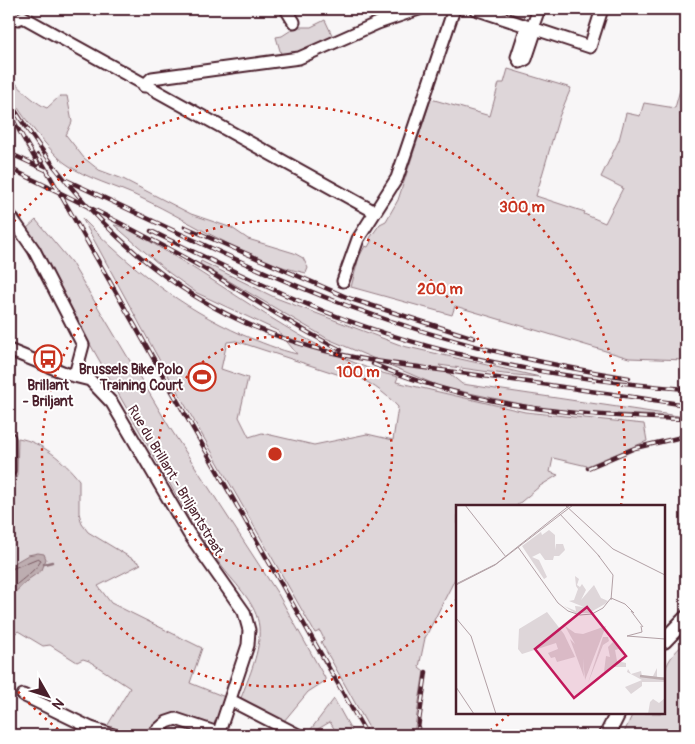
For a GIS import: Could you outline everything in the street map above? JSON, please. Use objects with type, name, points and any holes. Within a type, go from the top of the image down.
[{"type":"main road","points":[[665,640],[686,618]]},
{"type":"main road","points":[[607,735],[618,714]]},
{"type":"street","points":[[286,9],[294,22]]},
{"type":"street","points":[[144,86],[149,79],[298,58],[378,23],[419,9]]},
{"type":"street","points":[[343,281],[358,239],[397,178],[454,9]]},
{"type":"street","points":[[475,9],[590,47],[602,9]]},
{"type":"street","points":[[532,28],[538,9]]},
{"type":"street","points":[[15,14],[375,212]]},
{"type":"street","points":[[166,97],[168,76]]},
{"type":"street","points":[[9,214],[38,258],[83,345],[76,371],[70,374]]},
{"type":"street","points":[[9,364],[11,351]]},
{"type":"street","name":"Rue du Brillant - Briljantstraat","points":[[11,351],[70,374],[78,381],[98,387],[112,403],[188,534],[244,612],[248,630],[248,645],[218,734]]},
{"type":"street","points":[[9,438],[9,471]]},
{"type":"street","points":[[23,695],[91,728],[113,735]]},
{"type":"street","points":[[230,700],[298,735]]},
{"type":"street","points":[[152,735],[167,722],[176,719],[218,734]]},
{"type":"shaded area","points":[[325,20],[333,37],[294,53],[281,54],[276,37],[282,36],[296,27],[311,27]]},
{"type":"shaded area","points":[[686,68],[686,360],[629,358],[455,306],[452,315],[351,287],[359,257],[365,246],[368,247],[372,240],[370,238],[380,224],[386,221],[398,200],[431,99],[490,116],[499,83],[504,83],[508,69],[571,88],[559,117],[536,196],[585,212],[584,214],[605,223],[623,188],[601,177],[619,140],[626,113],[640,116],[644,103],[675,108]]},
{"type":"shaded area","points":[[9,73],[25,93],[47,108],[60,96],[67,96],[72,122],[66,135],[84,158],[99,170],[123,179],[191,214],[232,228],[248,239],[294,253],[303,258],[308,268],[306,273],[263,260],[242,251],[141,198],[73,169],[51,150],[17,107],[8,89]]},
{"type":"shaded area","points":[[82,218],[137,269],[177,299],[220,324],[263,343],[297,354],[278,331],[197,293],[168,272],[114,225],[128,229],[146,239],[313,343],[370,369],[398,377],[396,382],[525,412],[644,424],[647,441],[587,466],[553,458],[550,472],[558,475],[540,486],[517,505],[456,505],[456,577],[425,638],[419,667],[424,671],[414,733],[406,735],[373,735],[321,642],[324,639],[320,631],[315,633],[156,354]],"holes":[[[236,341],[346,377],[349,372],[363,379],[393,401],[398,407],[393,440],[367,434],[314,445],[262,433],[249,437],[239,417],[248,378],[221,369],[227,342]]]},
{"type":"shaded area","points":[[36,220],[71,262],[170,428],[278,594],[325,678],[325,681],[308,692],[284,721],[241,698],[254,663],[258,645],[259,627],[254,610],[192,523],[25,230]]},
{"type":"shaded area","points":[[201,261],[276,298],[403,346],[540,377],[439,365],[462,384],[685,417],[575,412],[535,407],[441,387],[328,339],[200,264]]},
{"type":"shaded area","points":[[18,438],[27,440],[52,453],[79,480],[79,513],[82,524],[88,532],[141,564],[98,586],[111,603],[202,648],[190,683],[225,697],[214,725],[181,716],[145,734],[128,735],[106,728],[130,688],[89,661],[83,659],[77,662],[50,645],[43,646],[18,631],[9,639],[9,508],[17,475]]},
{"type":"shaded area","points":[[686,642],[686,735],[623,735],[633,714],[665,714],[665,671],[677,651]]},
{"type":"shaded area","points":[[334,699],[354,735],[338,735],[330,722],[318,729],[315,734],[308,733]]},
{"type":"water","points":[[44,554],[46,559],[42,570],[29,579],[9,598],[9,566],[28,555]]},
{"type":"waterway","points":[[44,564],[52,562]]},
{"type":"railway","points":[[9,101],[37,144],[68,183],[101,220],[136,253],[174,283],[216,309],[262,330],[311,347],[369,360],[686,405]]},
{"type":"railway","points":[[12,118],[38,164]]},
{"type":"railway","points":[[9,153],[48,171]]},
{"type":"railway","points":[[38,155],[367,735]]},
{"type":"railway","points":[[9,168],[58,191],[201,267],[288,321],[341,350]]},
{"type":"railway","points":[[66,180],[206,246],[312,292],[382,318],[452,340],[522,358],[629,378]]},
{"type":"railway","points":[[185,227],[351,299],[474,338]]},
{"type":"railway","points":[[151,231],[295,299],[344,319],[427,346],[470,357],[555,374],[686,389]]},
{"type":"railway","points":[[373,364],[450,391],[527,407],[565,412],[686,419]]},
{"type":"railway","points":[[588,468],[635,448],[686,436]]},
{"type":"railway","points":[[417,735],[426,672]]},
{"type":"place","name":"Brillant - Briljant","points":[[48,359]]},
{"type":"place","name":"Brussels Bike Polo Training Court","points":[[202,377]]}]
